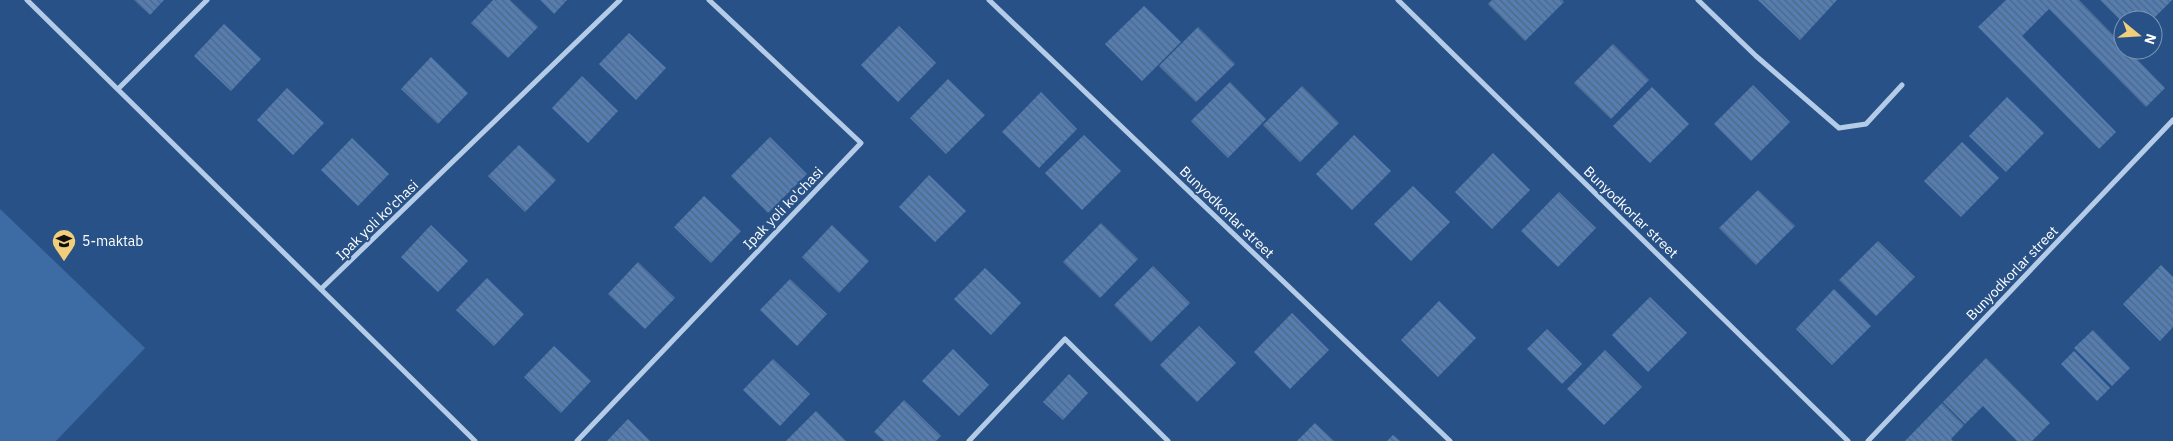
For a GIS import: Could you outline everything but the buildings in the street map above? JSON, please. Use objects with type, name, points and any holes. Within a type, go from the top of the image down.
[{"type":"street","points":[[28,0],[475,441]]},
{"type":"street","points":[[118,89],[207,0]]},
{"type":"street","name":"Ipak yoli ko'chasi","points":[[321,289],[620,0]]},
{"type":"street","name":"Ipak yoli ko'chasi","points":[[577,441],[862,143],[709,0]]},
{"type":"street","name":"Bunyodkorlar street","points":[[989,0],[1450,441]]},
{"type":"street","name":"Bunyodkorlar street","points":[[1398,0],[1848,441]]},
{"type":"street","points":[[1698,0],[1756,56],[1839,128],[1866,124],[1902,85]]},
{"type":"street","name":"Bunyodkorlar street","points":[[1868,441],[2173,120]]},
{"type":"street","points":[[969,441],[1065,339],[1168,441]]},
{"type":"shaded area","points":[[0,209],[145,348],[56,441],[0,441]]},
{"type":"place","name":"5-maktab","points":[[64,262]]}]
